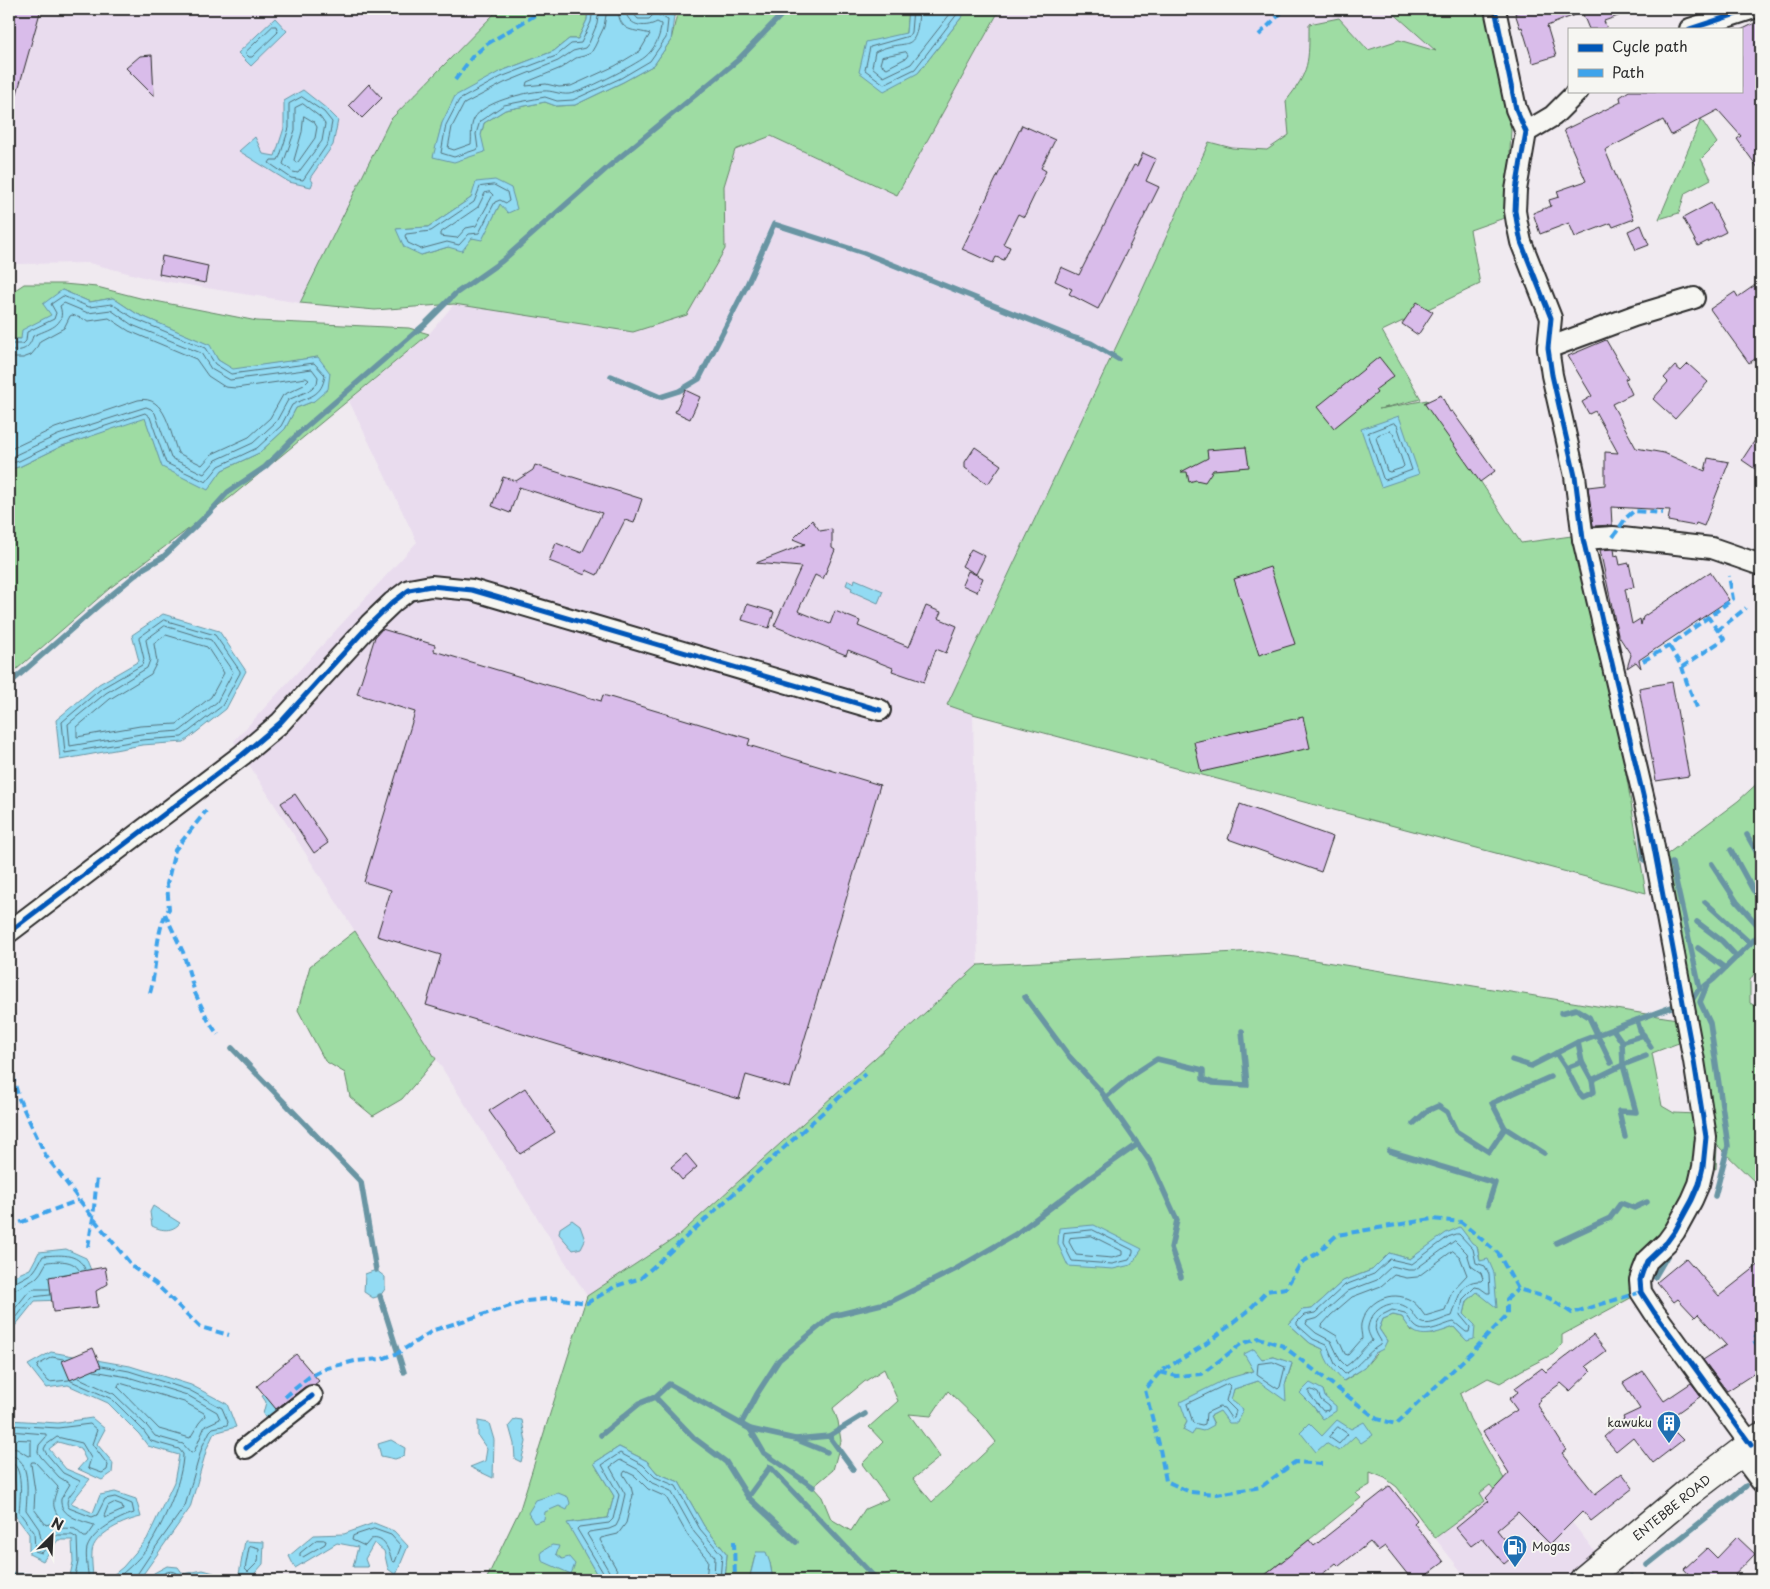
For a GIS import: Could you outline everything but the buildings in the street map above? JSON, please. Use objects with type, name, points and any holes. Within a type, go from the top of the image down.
[{"type":"main road","name":"ENTEBBE ROAD","points":[[1584,1580],[1689,1492],[1751,1445]]},
{"type":"street","points":[[1495,9],[1516,109],[1526,132],[1518,174],[1515,211],[1521,242],[1551,318],[1548,348],[1552,375],[1575,476],[1583,539],[1649,821],[1694,1061],[1706,1137],[1699,1184],[1675,1232],[1647,1261],[1640,1280],[1641,1292],[1751,1445],[1761,1481]]},
{"type":"street","points":[[1693,28],[1751,9]]},
{"type":"street","points":[[1526,132],[1553,116],[1577,92]]},
{"type":"street","points":[[1548,348],[1634,316],[1694,298]]},
{"type":"street","points":[[1583,539],[1613,537],[1712,548],[1761,565]]},
{"type":"street","points":[[9,932],[242,755],[280,723],[370,624],[409,590],[431,586],[472,590],[880,710]]},
{"type":"street","points":[[246,1448],[312,1396]]},
{"type":"shaded area","points":[[9,9],[499,9],[390,120],[300,303],[151,279],[89,263],[16,264],[9,267]]},
{"type":"shaded area","points":[[1000,9],[1389,9],[1438,52],[1399,40],[1368,50],[1339,18],[1309,59],[1300,83],[1286,101],[1289,135],[1267,150],[1232,148],[1209,143],[1174,223],[947,705],[973,714],[978,965],[678,1236],[587,1296],[234,741],[417,542],[349,401],[429,334],[454,304],[500,310],[725,249],[724,186],[735,150],[771,136],[897,195]]},
{"type":"shaded area","points":[[1529,1468],[1597,1554],[1568,1580],[1468,1580],[1435,1538],[1485,1501],[1480,1493],[1490,1485],[1496,1492]]},
{"type":"green space","points":[[499,9],[588,9],[587,20],[578,39],[569,39],[554,51],[499,72],[442,123],[434,157],[481,135],[484,123],[505,110],[545,102],[556,106],[575,105],[654,65],[671,40],[677,14],[674,16],[656,9],[908,9],[906,33],[918,73],[968,9],[1000,9],[897,195],[771,136],[735,150],[724,186],[725,249],[687,315],[633,332],[454,304],[375,310],[300,303],[390,120]],"holes":[[[511,188],[500,204],[482,239],[472,238],[421,255],[397,229],[428,227],[471,198]]]},
{"type":"green space","points":[[1389,9],[1484,9],[1511,129],[1507,217],[1470,230],[1480,284],[1382,331],[1421,399],[1379,409],[1427,400],[1521,543],[1586,534],[1646,893],[973,714],[947,705],[1132,313],[1209,142],[1232,148],[1267,150],[1289,135],[1286,101],[1300,82],[1304,73],[1309,48],[1309,24],[1339,18],[1368,50],[1399,40],[1436,51]]},
{"type":"green space","points":[[1701,119],[1717,143],[1701,159],[1711,179],[1685,193],[1679,213],[1659,219]]},
{"type":"green space","points":[[24,284],[63,284],[97,287],[140,298],[257,321],[409,328],[429,334],[231,497],[110,588],[9,676],[9,470],[62,446],[145,417],[162,466],[208,489],[222,470],[259,453],[285,429],[296,408],[314,401],[318,357],[233,370],[218,360],[209,345],[137,314],[113,298],[90,302],[62,290],[55,317],[21,339],[9,339],[9,294]]},
{"type":"green space","points":[[1761,780],[1761,963],[1750,980],[1750,1003],[1761,1009],[1761,1188],[1717,1145],[1716,1169],[1709,1165],[1682,945],[1666,855],[1738,801]]},
{"type":"green space","points":[[355,931],[436,1059],[402,1099],[373,1116],[350,1097],[345,1073],[325,1061],[298,1010],[310,966]]},
{"type":"green space","points":[[1258,951],[1677,1019],[1684,1041],[1652,1053],[1662,1106],[1674,1113],[1697,1114],[1697,1168],[1638,1294],[1562,1335],[1562,1345],[1553,1354],[1500,1383],[1488,1378],[1460,1394],[1470,1419],[1507,1484],[1496,1492],[1490,1485],[1480,1493],[1485,1501],[1435,1538],[1397,1487],[1385,1478],[1370,1472],[1370,1485],[1356,1493],[1361,1498],[1259,1580],[773,1580],[770,1563],[756,1552],[749,1580],[725,1580],[727,1554],[704,1526],[679,1482],[657,1473],[647,1461],[619,1447],[594,1463],[614,1496],[608,1518],[568,1523],[600,1580],[486,1580],[520,1509],[587,1296],[678,1236],[978,965]],"holes":[[[1477,1246],[1480,1261],[1477,1292],[1467,1301],[1464,1314],[1475,1325],[1467,1341],[1454,1327],[1432,1334],[1412,1331],[1402,1317],[1393,1315],[1383,1319],[1379,1329],[1387,1341],[1364,1368],[1344,1381],[1323,1349],[1310,1343],[1289,1324],[1302,1310],[1312,1309],[1343,1281],[1372,1270],[1389,1253],[1410,1259],[1428,1247]],[[1245,1354],[1262,1359],[1274,1357],[1292,1364],[1285,1385],[1258,1381],[1234,1389],[1225,1406],[1210,1416],[1214,1424],[1183,1430],[1187,1422],[1244,1373],[1254,1371]],[[884,1369],[898,1401],[869,1427],[883,1442],[862,1464],[888,1499],[865,1509],[851,1531],[831,1519],[822,1497],[813,1487],[833,1470],[841,1441],[838,1421],[833,1408],[864,1382]],[[1323,1390],[1325,1397],[1323,1419],[1300,1393]],[[948,1391],[980,1422],[996,1442],[932,1502],[913,1479],[940,1457],[909,1414],[931,1416]]]},
{"type":"water","points":[[588,9],[635,9],[639,14],[648,14],[649,9],[656,9],[674,16],[671,40],[654,65],[575,105],[556,106],[545,102],[505,110],[484,123],[481,135],[485,152],[454,162],[433,157],[442,123],[455,96],[499,72],[554,51],[569,39],[578,39],[587,20]]},
{"type":"water","points":[[908,9],[968,9],[918,73],[884,91],[859,72],[866,42],[906,33]]},
{"type":"water","points":[[275,18],[287,31],[251,66],[238,53]]},
{"type":"water","points":[[303,90],[338,120],[333,145],[310,178],[313,182],[311,187],[289,182],[239,151],[255,137],[263,154],[275,156],[284,128],[284,101]]},
{"type":"water","points":[[495,180],[511,188],[517,209],[508,213],[500,204],[482,240],[472,238],[462,251],[448,247],[421,255],[404,247],[396,229],[428,227],[471,198],[476,182]]},
{"type":"water","points":[[62,290],[90,302],[113,298],[137,314],[210,345],[218,360],[233,369],[318,357],[330,373],[328,389],[314,401],[296,408],[285,429],[259,453],[222,470],[208,490],[162,467],[145,418],[62,446],[9,470],[9,339],[21,339],[22,330],[51,315],[43,304]]},
{"type":"water","points":[[1399,416],[1419,474],[1381,487],[1361,429]]},
{"type":"water","points":[[855,579],[883,591],[878,603],[851,591],[852,588],[846,585],[848,580],[854,583]]},
{"type":"water","points":[[163,614],[219,631],[246,671],[226,709],[184,742],[142,745],[60,760],[56,720],[99,684],[139,661],[132,635]]},
{"type":"water","points":[[153,1206],[180,1223],[174,1228],[167,1230],[152,1226],[150,1212]]},
{"type":"water","points":[[572,1220],[580,1226],[585,1240],[581,1248],[573,1250],[559,1234],[560,1228]]},
{"type":"water","points":[[1094,1225],[1142,1249],[1131,1265],[1113,1269],[1068,1266],[1058,1244],[1059,1228]]},
{"type":"water","points":[[1460,1227],[1472,1243],[1477,1246],[1480,1261],[1488,1259],[1494,1273],[1497,1308],[1477,1292],[1467,1301],[1464,1314],[1475,1325],[1474,1339],[1467,1341],[1454,1327],[1433,1334],[1416,1333],[1402,1317],[1393,1315],[1383,1319],[1379,1329],[1387,1341],[1383,1349],[1375,1353],[1364,1368],[1343,1381],[1328,1362],[1323,1349],[1310,1343],[1289,1324],[1302,1310],[1312,1309],[1343,1281],[1372,1270],[1389,1253],[1410,1259],[1446,1233]]},
{"type":"water","points":[[66,1249],[86,1258],[93,1275],[61,1300],[35,1301],[15,1326],[9,1329],[9,1285],[12,1277],[30,1269],[39,1252]]},
{"type":"water","points":[[376,1270],[385,1277],[385,1289],[380,1296],[373,1298],[364,1292],[365,1274]]},
{"type":"water","points":[[1254,1349],[1262,1359],[1274,1357],[1292,1363],[1285,1385],[1286,1401],[1258,1381],[1234,1389],[1231,1400],[1243,1409],[1238,1423],[1229,1423],[1220,1411],[1210,1416],[1214,1425],[1203,1431],[1195,1429],[1192,1435],[1183,1430],[1187,1422],[1180,1402],[1226,1379],[1254,1371],[1244,1354]]},
{"type":"water","points":[[51,1352],[130,1366],[191,1385],[227,1404],[236,1427],[214,1433],[207,1448],[190,1508],[139,1580],[107,1580],[123,1567],[147,1539],[174,1482],[179,1455],[148,1446],[139,1434],[108,1403],[68,1385],[46,1388],[28,1365]]},
{"type":"water","points":[[1310,1383],[1323,1390],[1325,1397],[1336,1406],[1336,1411],[1323,1419],[1300,1393]]},
{"type":"water","points":[[267,1393],[278,1400],[280,1413],[270,1425],[263,1414],[266,1402],[262,1396]]},
{"type":"water","points":[[92,1418],[105,1429],[97,1444],[113,1463],[112,1473],[102,1480],[78,1469],[86,1460],[80,1448],[58,1442],[49,1449],[66,1469],[90,1479],[71,1503],[93,1513],[100,1495],[115,1492],[136,1499],[141,1517],[111,1529],[98,1539],[94,1545],[92,1552],[93,1580],[69,1580],[73,1562],[72,1540],[58,1540],[43,1561],[29,1554],[29,1534],[14,1514],[16,1491],[13,1468],[9,1466],[9,1420],[58,1423]]},
{"type":"water","points":[[515,1419],[522,1420],[526,1442],[521,1462],[515,1459],[514,1444],[509,1426]]},
{"type":"water","points":[[1337,1420],[1351,1429],[1364,1422],[1373,1435],[1361,1443],[1355,1436],[1339,1451],[1326,1443],[1316,1452],[1300,1432],[1309,1423],[1322,1436]]},
{"type":"water","points":[[478,1421],[489,1423],[494,1440],[493,1478],[470,1467],[485,1461],[487,1449],[478,1436]]},
{"type":"water","points":[[391,1440],[405,1448],[404,1456],[395,1459],[381,1456],[378,1444]]},
{"type":"water","points":[[619,1447],[647,1461],[657,1473],[679,1482],[704,1526],[727,1554],[725,1580],[600,1580],[567,1523],[608,1518],[614,1496],[594,1463]]},
{"type":"water","points":[[558,1493],[568,1497],[570,1503],[567,1510],[559,1506],[545,1512],[544,1520],[534,1523],[528,1513],[536,1500]]},
{"type":"water","points":[[374,1523],[394,1531],[408,1546],[396,1575],[388,1569],[384,1551],[374,1543],[365,1559],[368,1567],[353,1567],[358,1547],[337,1543],[295,1568],[289,1556],[314,1535],[344,1534]]},
{"type":"water","points":[[245,1541],[264,1542],[263,1564],[249,1580],[238,1580]]},
{"type":"water","points":[[552,1545],[559,1546],[556,1554],[562,1559],[569,1557],[575,1564],[571,1574],[542,1561],[541,1552]]},
{"type":"water","points":[[756,1552],[766,1552],[773,1580],[749,1580]]},
{"type":"water","points":[[167,1566],[178,1567],[183,1574],[203,1570],[214,1573],[207,1580],[150,1580],[154,1573]]},
{"type":"water","points":[[9,1573],[54,1575],[69,1580],[9,1580]]},
{"type":"waterway","points":[[9,684],[144,568],[163,557],[228,492],[265,467],[299,433],[425,324],[455,294],[502,261],[614,162],[738,60],[787,9]]},
{"type":"waterway","points":[[611,376],[660,397],[679,391],[699,379],[746,287],[774,224],[864,253],[1091,343],[1118,359]]},
{"type":"waterway","points":[[1641,830],[1644,860]]},
{"type":"waterway","points":[[1747,835],[1761,860]]},
{"type":"waterway","points":[[1731,850],[1753,890],[1761,898]]},
{"type":"waterway","points":[[1672,863],[1700,989]]},
{"type":"waterway","points":[[1712,864],[1737,902],[1761,929]]},
{"type":"waterway","points":[[1705,902],[1750,943]]},
{"type":"waterway","points":[[1697,922],[1722,941],[1737,957]]},
{"type":"waterway","points":[[1705,986],[1761,933]]},
{"type":"waterway","points":[[1698,948],[1725,968]]},
{"type":"waterway","points":[[1707,985],[1700,1002],[1710,1023],[1728,1146],[1715,1196]]},
{"type":"waterway","points":[[1693,1006],[1692,1000],[1697,992]]},
{"type":"waterway","points":[[1025,997],[1068,1055],[1100,1090],[1151,1163],[1177,1220],[1171,1248],[1181,1277]]},
{"type":"waterway","points":[[1512,1060],[1531,1066],[1578,1042],[1674,1006],[1676,1012]]},
{"type":"waterway","points":[[1561,1013],[1576,1009],[1589,1017],[1611,1063]]},
{"type":"waterway","points":[[1637,1020],[1640,1030],[1651,1047]]},
{"type":"waterway","points":[[1613,1029],[1622,1042],[1644,1035]]},
{"type":"waterway","points":[[1105,1098],[1134,1074],[1157,1059],[1203,1070],[1203,1079],[1213,1083],[1247,1085],[1242,1031]]},
{"type":"waterway","points":[[1578,1042],[1582,1062],[1592,1080]]},
{"type":"waterway","points":[[1622,1042],[1623,1065],[1646,1056]]},
{"type":"waterway","points":[[232,1048],[361,1182],[376,1270]]},
{"type":"waterway","points":[[1556,1053],[1583,1097],[1594,1092],[1592,1080],[1623,1065],[1636,1112],[1619,1111],[1625,1137]]},
{"type":"waterway","points":[[1566,1068],[1582,1062]]},
{"type":"waterway","points":[[1544,1153],[1505,1128],[1492,1103],[1550,1077]]},
{"type":"waterway","points":[[1413,1124],[1427,1111],[1438,1106],[1447,1112],[1456,1131],[1489,1152],[1505,1128]]},
{"type":"waterway","points":[[741,1424],[757,1394],[779,1360],[832,1316],[890,1302],[956,1269],[1016,1234],[1138,1144]]},
{"type":"waterway","points":[[1389,1151],[1495,1183],[1488,1205]]},
{"type":"waterway","points":[[1556,1243],[1610,1218],[1621,1203],[1634,1208],[1647,1202]]},
{"type":"waterway","points":[[1655,1277],[1670,1251]]},
{"type":"waterway","points":[[380,1296],[404,1372]]},
{"type":"waterway","points":[[601,1435],[640,1403],[655,1397],[669,1384],[750,1429],[795,1439],[827,1452]]},
{"type":"waterway","points":[[655,1397],[694,1438],[726,1462],[748,1497],[796,1542]]},
{"type":"waterway","points":[[796,1439],[829,1436],[865,1414]]},
{"type":"waterway","points":[[750,1429],[764,1453],[813,1487]]},
{"type":"waterway","points":[[829,1436],[853,1469]]},
{"type":"waterway","points":[[748,1497],[770,1467],[877,1580]]},
{"type":"waterway","points":[[1647,1565],[1746,1486]]},
{"type":"waterway","points":[[1627,1580],[1631,1577]]},
{"type":"marked path","points":[[455,80],[472,57],[487,44],[545,9]]},
{"type":"marked path","points":[[1259,35],[1285,9]]},
{"type":"marked path","points":[[1613,537],[1626,518],[1634,511],[1663,513]]},
{"type":"marked path","points":[[1643,661],[1669,646],[1733,599],[1729,576]]},
{"type":"marked path","points":[[1717,631],[1746,608]]},
{"type":"marked path","points":[[1682,667],[1724,639],[1708,617]]},
{"type":"marked path","points":[[1669,646],[1682,667],[1698,710]]},
{"type":"marked path","points":[[150,993],[161,926],[169,909],[167,884],[175,850],[206,811]]},
{"type":"marked path","points":[[165,914],[183,952],[195,993],[208,1020],[218,1035]]},
{"type":"marked path","points":[[9,1063],[19,1099],[46,1156],[93,1218],[134,1268],[155,1283],[200,1327],[229,1335]]},
{"type":"marked path","points":[[285,1397],[309,1377],[327,1368],[355,1361],[382,1359],[398,1353],[434,1330],[526,1301],[556,1298],[587,1303],[616,1286],[641,1278],[865,1074]]},
{"type":"marked path","points":[[88,1247],[97,1177]]},
{"type":"marked path","points":[[9,1227],[79,1200]]},
{"type":"marked path","points":[[1322,1464],[1295,1462],[1261,1487],[1217,1494],[1190,1492],[1166,1481],[1145,1390],[1160,1372],[1206,1344],[1247,1312],[1267,1291],[1286,1288],[1301,1263],[1316,1254],[1337,1235],[1432,1219],[1461,1222],[1498,1253],[1518,1289],[1549,1298],[1572,1313],[1641,1292]]},
{"type":"marked path","points":[[1160,1372],[1176,1376],[1202,1374],[1241,1344],[1259,1338],[1283,1346],[1377,1419],[1396,1424],[1471,1353],[1507,1315],[1507,1299],[1518,1289]]},
{"type":"marked path","points":[[1761,1332],[1754,1340],[1761,1352]]},
{"type":"marked path","points":[[1756,1387],[1761,1379]]},
{"type":"marked path","points":[[734,1541],[735,1580]]},
{"type":"cycle path","points":[[1495,9],[1516,109],[1526,132],[1516,190],[1515,211],[1517,223],[1521,242],[1551,318],[1548,348],[1552,375],[1575,476],[1583,539],[1649,821],[1694,1061],[1706,1137],[1699,1184],[1675,1231],[1667,1242],[1647,1261],[1640,1280],[1641,1292],[1751,1445]]},
{"type":"cycle path","points":[[1693,28],[1751,9]]},
{"type":"cycle path","points":[[9,932],[242,755],[280,723],[370,624],[409,590],[431,586],[472,590],[880,710]]},
{"type":"cycle path","points":[[246,1448],[312,1396]]},
{"type":"place","name":"kawuku","points":[[1669,1444]]},
{"type":"place","name":"Mogas","points":[[1515,1568]]}]
